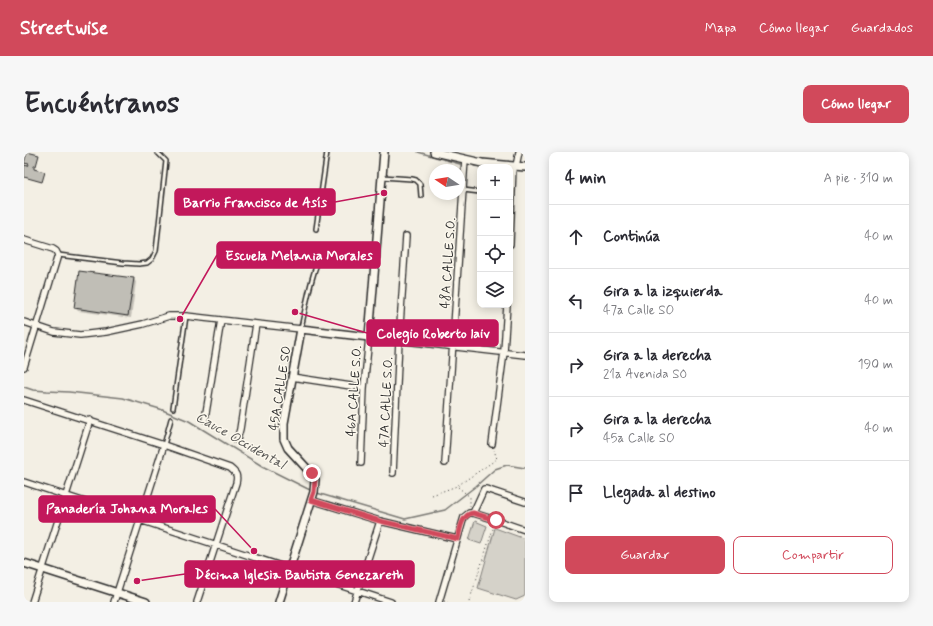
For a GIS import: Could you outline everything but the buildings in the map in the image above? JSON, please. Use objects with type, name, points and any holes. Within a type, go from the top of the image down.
[{"type":"street","name":"46A CALLE S.O.","points":[[360,463],[364,388],[384,152]]},
{"type":"street","points":[[434,152],[482,163],[525,167]]},
{"type":"street","points":[[510,236],[514,166],[519,152]]},
{"type":"street","name":"48A CALLE S.O.","points":[[465,159],[465,164]]},
{"type":"street","name":"48A CALLE S.O.","points":[[445,463],[462,200]]},
{"type":"street","name":"47A CALLE S.O.","points":[[393,473],[399,340],[406,236]]},
{"type":"street","points":[[24,240],[53,249],[58,255],[24,367]]},
{"type":"street","points":[[492,444],[504,352],[507,308]]},
{"type":"street","points":[[24,322],[54,332],[80,335],[106,332],[143,324],[169,316],[186,316],[525,355]]},
{"type":"street","points":[[205,419],[221,320]]},
{"type":"street","points":[[237,440],[256,324]]},
{"type":"street","name":"45A CALLE SO","points":[[279,602],[314,492],[315,480],[312,473],[288,448],[284,439],[284,423],[301,329]]},
{"type":"street","points":[[292,377],[364,388]]},
{"type":"street","points":[[24,400],[164,445],[230,468],[235,472],[237,477],[197,602]]},
{"type":"street","points":[[32,602],[90,420]]},
{"type":"street","points":[[114,602],[164,445]]},
{"type":"street","points":[[24,482],[391,602]]},
{"type":"street","points":[[439,602],[464,517],[469,513],[484,489],[525,502]]},
{"type":"street","points":[[311,500],[380,521],[458,539]]},
{"type":"street","points":[[471,510],[525,530]]},
{"type":"street","points":[[354,602],[380,521]]},
{"type":"street","points":[[24,563],[146,602]]},
{"type":"lane","points":[[58,255],[139,264],[147,263],[152,259],[156,251],[166,161],[157,152]]},
{"type":"lane","points":[[316,229],[327,152]]},
{"type":"lane","points":[[382,177],[416,180],[420,184],[421,196]]},
{"type":"lane","points":[[465,190],[477,192]]},
{"type":"lane","points":[[301,329],[313,273],[323,250]]},
{"type":"lane","points":[[173,408],[186,316]]},
{"type":"lane","points":[[164,445],[171,419]]},
{"type":"path","points":[[432,495],[457,486],[497,460],[492,444]]},
{"type":"path","points":[[457,486],[470,497],[471,510]]},
{"type":"path","points":[[469,602],[496,520]]},
{"type":"shaded area","points":[[475,521],[487,526],[481,544],[469,540]]},
{"type":"shaded area","points":[[495,528],[525,539],[525,596],[516,600],[478,588]]},
{"type":"waterway","points":[[418,152],[460,164]]},
{"type":"waterway","points":[[515,170],[523,170]]},
{"type":"waterway","name":"Cauce Occidental","points":[[24,387],[33,390],[123,398],[160,409],[189,421],[262,466],[312,491]]},
{"type":"waterway","name":"Cauce Occidental","points":[[317,493],[405,519],[445,510],[495,469],[507,465],[525,468]]},
{"type":"place","name":"Barrio Francisco de Asís","points":[[384,193]]},
{"type":"place","name":"Colegio Roberto laiv","points":[[295,312]]},
{"type":"place","name":"Escuela Melania Morales","points":[[180,319]]},
{"type":"place","name":"Panadería Johana Morales","points":[[254,551]]},
{"type":"place","name":"Décima Iglesia Bautista Genezareth","points":[[137,581]]},
{"type":"route","points":[[312,473],[315,480],[314,492],[311,500],[380,521],[458,539],[464,517],[469,513],[496,520]]}]
